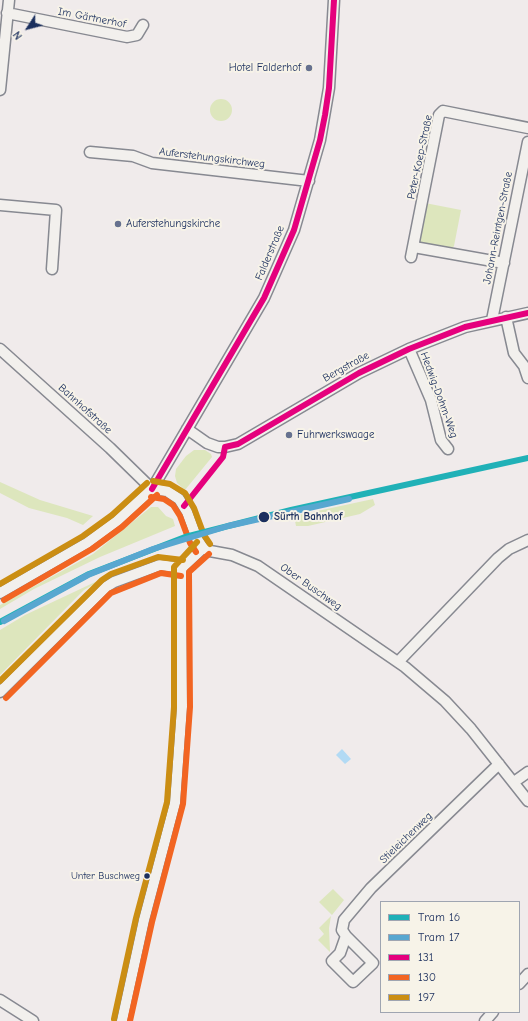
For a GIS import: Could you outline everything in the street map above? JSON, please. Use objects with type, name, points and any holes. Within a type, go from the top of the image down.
[{"type":"street","points":[[0,90],[9,0]]},
{"type":"street","name":"Falderstraße","points":[[0,593],[87,543],[117,522],[152,489],[264,298],[294,230],[320,140],[329,88],[334,0]]},
{"type":"street","name":"Im Gärtnerhof","points":[[7,13],[127,38],[137,35],[143,25]]},
{"type":"street","name":"Peter-Koep-Straße","points":[[411,258],[439,115],[443,111],[528,128]]},
{"type":"street","name":"Johann-Reintgen-Straße","points":[[492,320],[528,142]]},
{"type":"street","name":"Auferstehungskirchweg","points":[[90,152],[133,156],[152,163],[308,181]]},
{"type":"street","points":[[0,205],[56,210],[52,269]]},
{"type":"street","points":[[414,247],[504,263]]},
{"type":"street","name":"Bergstraße","points":[[187,429],[207,443],[218,447],[238,444],[359,373],[409,349],[465,327],[506,316],[528,313]]},
{"type":"street","points":[[506,316],[514,354],[524,366],[528,378]]},
{"type":"street","name":"Bahnhofstraße","points":[[0,349],[110,448],[152,489]]},
{"type":"street","name":"Hedwig-Dohm-Weg","points":[[409,349],[431,400],[441,440],[448,449]]},
{"type":"street","points":[[122,1021],[144,920],[175,803],[182,707],[182,568],[204,548],[197,539],[187,512],[179,499],[167,491],[152,489]]},
{"type":"street","points":[[398,662],[498,558],[509,549],[528,540]]},
{"type":"street","name":"Ober Buschweg","points":[[204,548],[210,551],[232,555],[258,566],[398,662],[445,701],[500,764],[528,801]]},
{"type":"street","points":[[0,692],[106,587],[114,582],[160,565],[182,568]]},
{"type":"street","name":"Stieleichenweg","points":[[346,936],[342,930],[342,924],[354,907],[500,764]]},
{"type":"street","points":[[514,782],[528,772]]},
{"type":"street","points":[[520,983],[528,974]]},
{"type":"street","points":[[0,1000],[33,1021]]},
{"type":"street","points":[[485,1021],[492,1013]]},
{"type":"green space","points":[[221,99],[229,102],[232,110],[229,118],[221,121],[213,118],[210,110],[213,102]]},
{"type":"green space","points":[[425,203],[461,210],[454,246],[451,250],[421,245],[419,243]]},
{"type":"green space","points":[[194,450],[205,450],[211,454],[212,457],[185,490],[177,483],[175,476],[176,469],[186,456]]},
{"type":"green space","points":[[0,482],[40,500],[93,516],[83,525],[67,518],[29,508],[0,493]]},
{"type":"green space","points":[[373,499],[375,505],[360,514],[308,526],[296,526],[294,516]]},
{"type":"green space","points":[[151,507],[158,507],[166,516],[173,519],[175,526],[100,557],[34,589],[0,609],[0,605],[93,554]]},
{"type":"green space","points":[[108,576],[84,590],[0,675],[0,630],[25,615]]},
{"type":"green space","points":[[333,889],[344,900],[332,915],[319,902]]},
{"type":"green space","points":[[331,916],[329,928],[330,952],[318,940],[324,934],[319,928]]},
{"type":"water","points":[[342,749],[351,759],[345,764],[336,755]]},
{"type":"tram line","name":"16","points":[[0,622],[89,574],[185,537],[291,510],[528,458]]},
{"type":"tram line","name":"17","points":[[4,621],[88,575],[153,549],[228,526],[349,499]]},
{"type":"transit line","name":"131","points":[[152,489],[264,298],[294,230],[320,140],[325,115],[329,88],[334,0]]},
{"type":"transit line","name":"131","points":[[225,447],[238,444],[359,373],[409,349],[465,327],[528,313]]},
{"type":"transit line","name":"131","points":[[184,506],[223,457],[225,447]]},
{"type":"transit line","name":"197","points":[[153,481],[170,484],[185,493],[194,508],[204,535],[210,544]]},
{"type":"transit line","name":"197","points":[[0,584],[83,536],[112,515],[147,483]]},
{"type":"transit line","name":"130","points":[[4,600],[92,549],[122,527],[157,495]]},
{"type":"transit line","name":"130","points":[[151,497],[164,499],[173,505],[180,516],[190,543],[196,552]]},
{"type":"transit line","name":"197","points":[[114,1019],[136,918],[167,802],[174,707],[174,567],[197,542]]},
{"type":"transit line","name":"130","points":[[130,1021],[152,922],[183,804],[190,707],[189,572],[209,554]]},
{"type":"transit line","name":"197","points":[[0,681],[102,580],[111,574],[158,557],[183,560]]},
{"type":"transit line","name":"130","points":[[6,698],[111,593],[161,573],[181,576]]},
{"type":"place","name":"Hotel Falderhof","points":[[309,68]]},
{"type":"place","name":"Auferstehungskirche","points":[[118,224]]},
{"type":"place","name":"Fuhrwerkswaage","points":[[289,435]]},
{"type":"place","name":"Sürth Bahnhof","points":[[264,517]]},
{"type":"place","name":"Unter Buschweg","points":[[147,876]]}]
